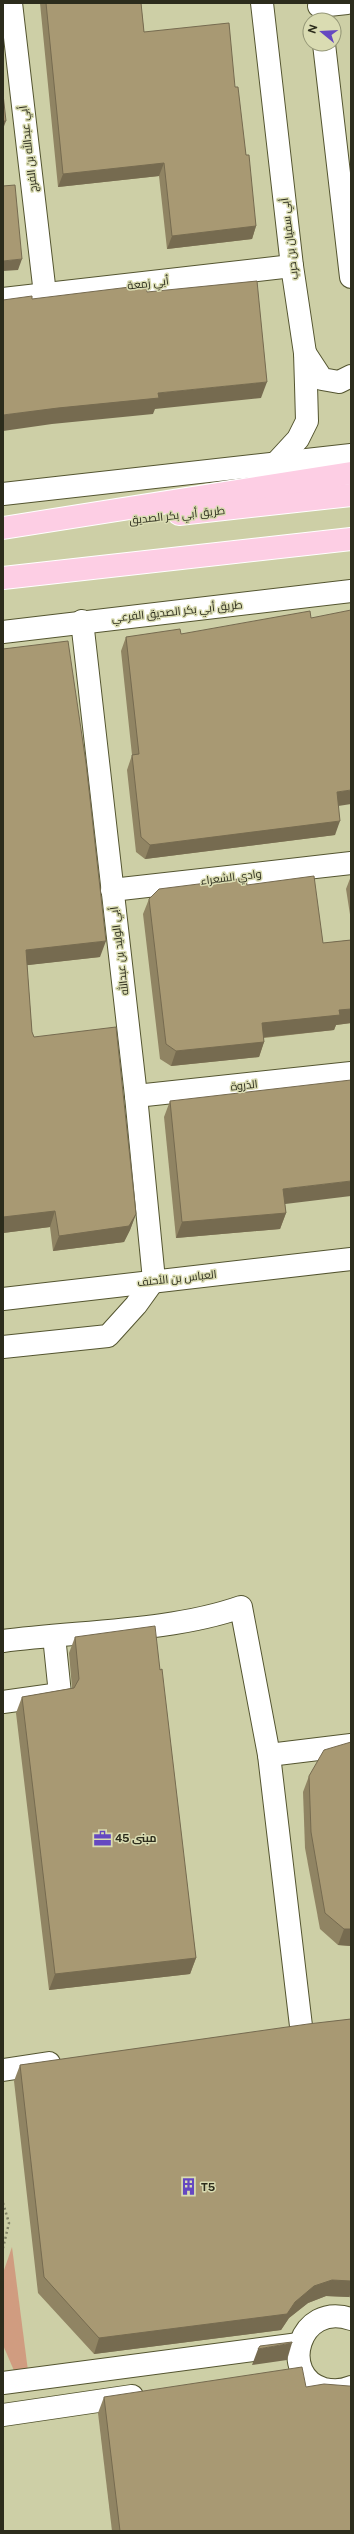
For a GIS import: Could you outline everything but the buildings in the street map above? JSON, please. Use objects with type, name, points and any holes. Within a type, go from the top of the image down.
[{"type":"main road","points":[[3,528],[351,473]]},
{"type":"main road","name":"طريق أبي بكر الصديق","points":[[3,534],[351,495]]},
{"type":"main road","points":[[3,578],[351,539]]},
{"type":"street","name":"أبي عبدالله بن الفرج","points":[[11,3],[45,294]]},
{"type":"street","name":"أبي سفيان بن حرب","points":[[262,3],[292,266],[305,353],[307,421],[298,439],[275,464]]},
{"type":"street","points":[[320,10],[347,3]]},
{"type":"street","points":[[325,52],[351,272]]},
{"type":"street","name":"أبي زمعة","points":[[3,299],[292,266]]},
{"type":"street","points":[[305,353],[322,379],[339,382],[351,376]]},
{"type":"street","points":[[3,494],[351,456]]},
{"type":"street","name":"طريق أبي بكر الصديق الفرعي","points":[[3,632],[82,621],[351,591]]},
{"type":"street","name":"أبي الوليد بن عبدالله","points":[[82,621],[136,1096],[154,1280]]},
{"type":"street","name":"وادي الشعراء","points":[[112,890],[351,863]]},
{"type":"street","name":"الذروة","points":[[136,1096],[351,1073]]},
{"type":"street","name":"العباس بن الأحنف","points":[[3,1299],[154,1280],[351,1259]]},
{"type":"street","points":[[3,1347],[108,1336],[136,1305],[154,1280]]},
{"type":"street","points":[[3,1641],[218,1615],[241,1607],[269,1755],[301,2026]]},
{"type":"street","points":[[3,1702],[60,1694],[54,1636]]},
{"type":"street","points":[[269,1755],[351,1745]]},
{"type":"street","points":[[278,2029],[322,2024]]},
{"type":"street","points":[[3,2070],[66,2061]]},
{"type":"street","points":[[351,2319],[332,2316],[321,2319],[303,2334],[299,2344],[299,2358],[302,2370],[310,2380],[320,2388],[332,2391],[351,2387]]},
{"type":"street","points":[[3,2383],[299,2344]]},
{"type":"street","points":[[279,2374],[302,2370]]},
{"type":"street","points":[[3,2415],[153,2392]]},
{"type":"path","points":[[3,2203],[9,2224],[3,2248]]},
{"type":"shaded area","points":[[12,2247],[28,2371],[15,2373],[3,2345],[3,2273]]},
{"type":"place","name":"مبنى 45","points":[[102,1838]]},
{"type":"place","name":"T5","points":[[188,2187]]}]
